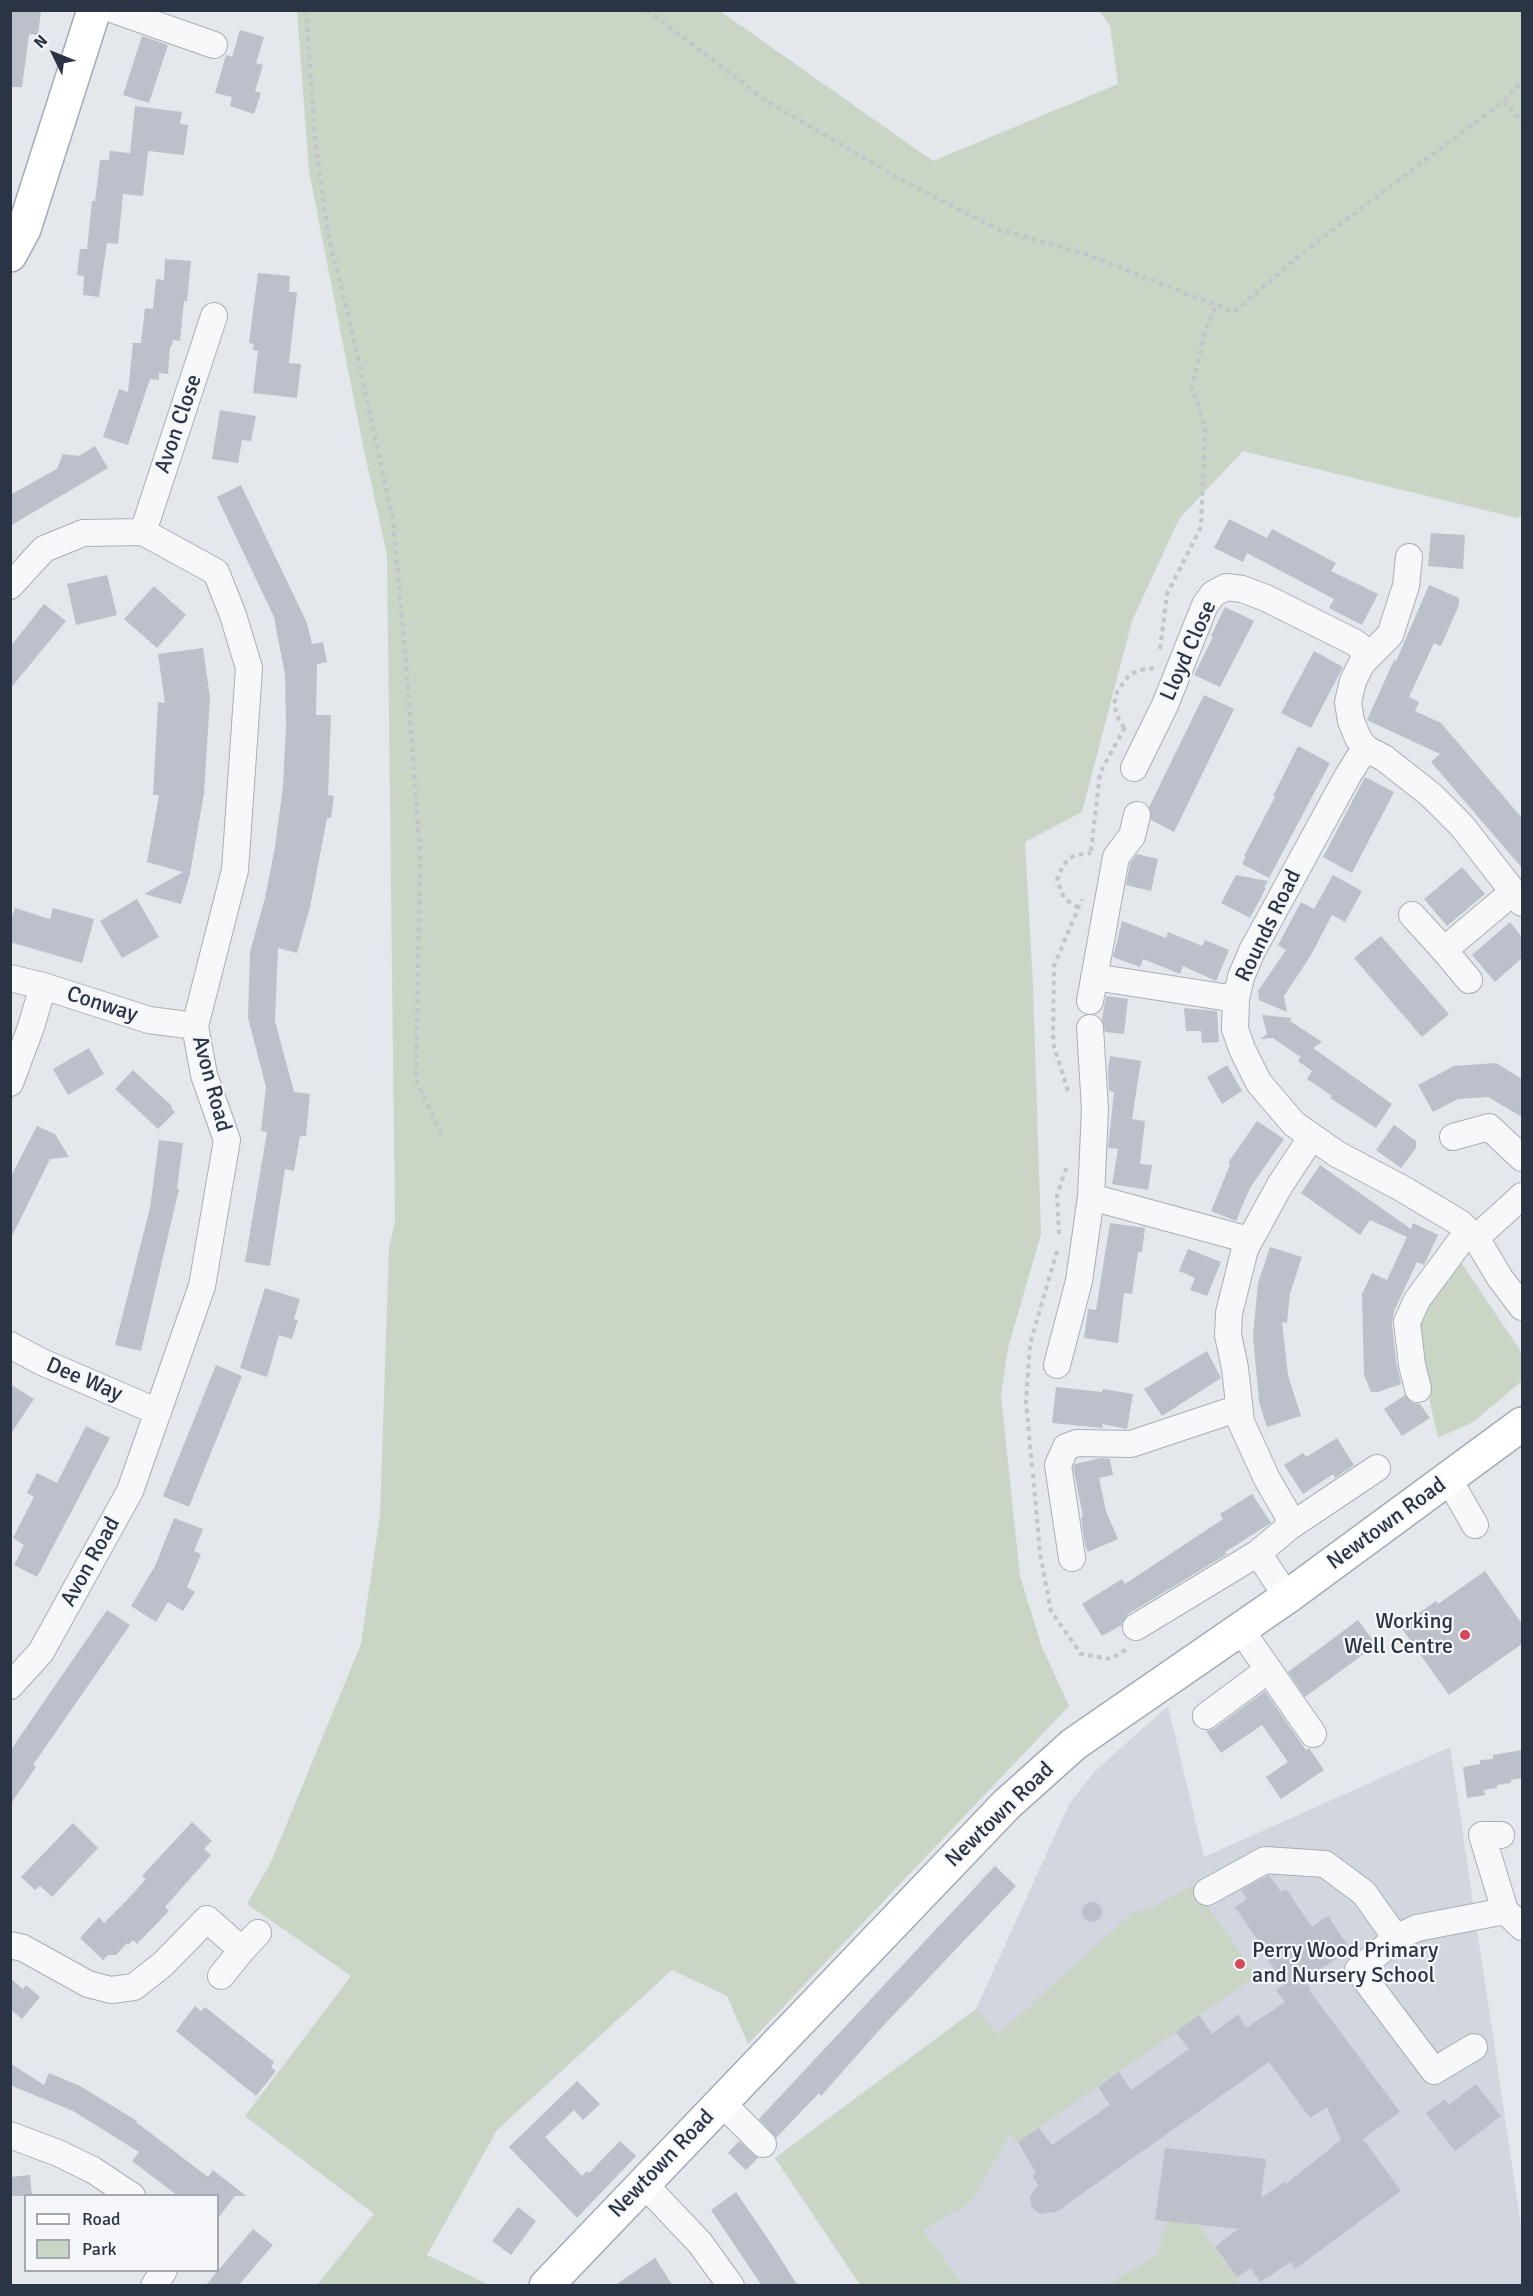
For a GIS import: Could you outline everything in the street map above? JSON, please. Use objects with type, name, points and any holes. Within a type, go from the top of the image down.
[{"type":"main road","points":[[10,255],[24,229],[94,10]]},
{"type":"main road","name":"Newtown Road","points":[[546,2286],[1015,1797],[1074,1744],[1241,1630],[1522,1424]]},
{"type":"street","points":[[114,10],[214,45]]},
{"type":"street","name":"Avon Close","points":[[142,532],[214,316]]},
{"type":"street","name":"Avon Road","points":[[10,586],[44,549],[83,533],[142,532],[216,572],[233,615],[249,668],[235,870],[195,1026],[204,1075],[226,1140],[202,1287],[130,1491],[41,1652],[10,1686]]},
{"type":"street","points":[[1409,556],[1406,586],[1390,635],[1362,663],[1353,681],[1348,702],[1351,721],[1365,748],[1384,758],[1431,795],[1462,826],[1518,898],[1444,951]]},
{"type":"street","name":"Lloyd Close","points":[[1134,768],[1165,705],[1205,605],[1213,594],[1226,587],[1242,589],[1266,598],[1354,642],[1370,654]]},
{"type":"street","name":"Rounds Road","points":[[1365,748],[1264,926],[1241,977],[1236,999],[1235,1029],[1259,1083],[1294,1124],[1337,1154],[1403,1189],[1460,1224],[1472,1235],[1522,1307]]},
{"type":"street","points":[[1137,815],[1132,836],[1116,857],[1092,989],[1236,999]]},
{"type":"street","points":[[1412,915],[1469,980]]},
{"type":"street","name":"Conway","points":[[10,978],[43,986],[149,1020],[195,1026]]},
{"type":"street","points":[[10,1083],[31,1028],[43,986]]},
{"type":"street","points":[[1057,1365],[1079,1281],[1091,1197],[1095,1109],[1090,1028]]},
{"type":"street","points":[[1453,1137],[1489,1127],[1522,1158]]},
{"type":"street","points":[[1289,1527],[1288,1515],[1277,1499],[1241,1422],[1235,1368],[1228,1335],[1229,1313],[1236,1279],[1249,1240],[1280,1185],[1311,1138]]},
{"type":"street","points":[[1418,1389],[1412,1365],[1407,1322],[1417,1300],[1472,1235],[1522,1196]]},
{"type":"street","points":[[1091,1197],[1249,1240]]},
{"type":"street","name":"Dee Way","points":[[10,1345],[42,1362],[158,1412]]},
{"type":"street","points":[[1072,1558],[1058,1466],[1066,1448],[1077,1443],[1131,1444],[1239,1408]]},
{"type":"street","points":[[1136,1627],[1258,1552],[1289,1527],[1377,1468]]},
{"type":"street","points":[[1448,1479],[1475,1525]]},
{"type":"street","points":[[1258,1552],[1287,1597]]},
{"type":"street","points":[[1241,1630],[1313,1734]]},
{"type":"street","points":[[1206,1716],[1268,1670]]},
{"type":"street","points":[[1474,2047],[1434,2071],[1359,1970],[1396,1938],[1417,1928],[1514,1919],[1482,1835],[1501,1835]]},
{"type":"street","points":[[1207,1892],[1265,1860],[1325,1863],[1364,1893],[1396,1938]]},
{"type":"street","points":[[10,1945],[23,1948],[88,1984],[111,1990],[134,1988],[163,1964],[207,1920],[250,1941],[221,1976]]},
{"type":"street","points":[[721,2102],[763,2144]]},
{"type":"street","points":[[10,2135],[58,2153],[93,2170],[129,2194]]},
{"type":"street","points":[[643,2183],[700,2242],[731,2286]]},
{"type":"street","points":[[154,2286],[163,2272]]},
{"type":"path","points":[[306,10],[315,140],[328,234],[393,520],[420,854],[416,1080],[443,1137]]},
{"type":"path","points":[[647,10],[765,100],[900,179],[997,229],[1085,254],[1234,312],[1306,250],[1504,101],[1522,81]]},
{"type":"path","points":[[1504,101],[1522,122]]},
{"type":"path","points":[[1124,728],[1114,705],[1117,692],[1129,675],[1140,670],[1157,668]]},
{"type":"path","points":[[1078,908],[1064,898],[1057,880],[1068,859],[1076,855],[1091,853]]},
{"type":"shaded area","name":"Perry Wood Primary and Nursery School","points":[[1168,1706],[1204,1857],[1450,1747],[1522,2232],[1522,2285],[963,2285],[923,2230],[848,2104],[976,2009],[1069,1804],[1094,1772]]},
{"type":"green space","points":[[297,11],[720,11],[933,161],[1118,84],[1110,26],[1100,11],[1522,11],[1522,515],[1517,518],[1243,451],[1179,519],[1132,621],[1082,812],[1025,842],[1033,985],[1041,1234],[1008,1348],[1001,1396],[1020,1576],[1042,1647],[1069,1706],[748,2044],[727,1996],[672,1970],[497,2130],[427,2255],[489,2285],[317,2285],[374,2214],[245,2116],[351,1976],[247,1904],[271,1862],[361,1644],[380,1515],[389,1247],[395,1222],[387,555],[362,441],[309,171]]},
{"type":"green space","points":[[1458,1258],[1522,1353],[1522,1381],[1473,1422],[1438,1438],[1412,1321]]},
{"type":"green space","points":[[1193,1885],[1256,1976],[1018,2142],[1010,2134],[970,2203],[923,2230],[963,2285],[860,2285],[775,2158],[976,2009],[998,2035],[1134,1911],[1151,1909]]},
{"type":"green space","points":[[1167,2221],[1198,2225],[1241,2285],[1107,2286],[1158,2254]]},
{"type":"building","points":[[12,10],[41,10],[38,35],[29,34],[22,87],[10,87]]},
{"type":"building","points":[[240,30],[264,37],[256,63],[263,65],[255,91],[261,93],[254,114],[230,106],[232,97],[215,93],[226,55],[232,57]]},
{"type":"building","points":[[142,36],[168,45],[149,103],[123,95]]},
{"type":"building","points":[[135,106],[182,112],[180,124],[188,125],[184,155],[148,151],[143,196],[123,194],[118,244],[107,243],[99,297],[83,295],[84,276],[77,275],[80,249],[87,249],[92,201],[95,201],[100,160],[109,160],[110,151],[130,153]]},
{"type":"building","points":[[165,259],[191,261],[180,341],[173,340],[170,346],[168,374],[159,373],[159,380],[150,379],[128,445],[103,437],[119,389],[128,392],[133,343],[141,343],[145,308],[153,309],[156,279],[164,280]]},
{"type":"building","points":[[258,273],[290,276],[289,292],[297,292],[289,363],[301,364],[297,398],[253,393],[258,351],[253,350],[254,344],[249,343]]},
{"type":"building","points":[[220,410],[256,416],[251,441],[242,440],[238,463],[212,459]]},
{"type":"building","points":[[95,446],[108,468],[10,526],[10,495],[57,469],[63,454],[79,456]]},
{"type":"building","points":[[241,485],[307,623],[312,644],[323,642],[327,662],[317,664],[316,715],[331,715],[328,795],[334,796],[331,818],[327,818],[310,907],[297,953],[278,948],[275,1021],[294,1092],[310,1094],[306,1136],[300,1136],[294,1171],[285,1169],[270,1266],[245,1262],[267,1132],[261,1131],[266,1087],[248,1018],[250,952],[265,898],[283,786],[286,725],[285,675],[274,617],[217,497]]},
{"type":"building","points":[[1229,519],[1267,538],[1272,529],[1336,563],[1331,571],[1378,594],[1362,625],[1329,608],[1334,599],[1247,553],[1243,562],[1214,548]]},
{"type":"building","points":[[1431,533],[1465,535],[1463,569],[1428,566]]},
{"type":"building","points":[[107,575],[117,615],[76,625],[67,584]]},
{"type":"building","points":[[1429,585],[1459,598],[1459,605],[1441,646],[1434,643],[1409,697],[1419,702],[1415,711],[1441,723],[1522,818],[1522,868],[1431,762],[1440,754],[1367,720]]},
{"type":"building","points":[[154,586],[186,615],[157,648],[124,619]]},
{"type":"building","points":[[44,604],[66,621],[10,689],[10,647]]},
{"type":"building","points":[[1225,607],[1254,621],[1220,687],[1194,675]]},
{"type":"building","points":[[203,648],[210,698],[204,793],[190,874],[181,904],[144,894],[183,872],[147,862],[159,795],[153,795],[158,702],[165,703],[158,654]]},
{"type":"building","points":[[1314,651],[1343,667],[1311,728],[1281,713]]},
{"type":"building","points":[[1204,695],[1234,709],[1174,832],[1151,820],[1149,807]]},
{"type":"building","points":[[1298,746],[1330,763],[1269,878],[1242,864]]},
{"type":"building","points":[[1365,777],[1394,792],[1352,873],[1323,857]]},
{"type":"building","points":[[1137,854],[1158,859],[1151,891],[1126,885],[1130,863]]},
{"type":"building","points":[[1462,867],[1485,894],[1447,926],[1424,899]]},
{"type":"building","points":[[1236,875],[1268,881],[1250,918],[1221,903]]},
{"type":"building","points":[[1333,875],[1362,891],[1345,922],[1332,915],[1311,955],[1284,996],[1287,1012],[1259,1000],[1258,991],[1286,950],[1278,945],[1301,902],[1314,909]]},
{"type":"building","points":[[137,899],[159,937],[122,958],[100,921]]},
{"type":"building","points":[[15,908],[50,919],[53,908],[94,919],[82,963],[10,942],[10,923]]},
{"type":"building","points":[[1122,921],[1166,938],[1168,932],[1202,946],[1205,940],[1229,950],[1216,981],[1183,966],[1180,974],[1143,959],[1140,967],[1113,957]]},
{"type":"building","points":[[1510,922],[1522,937],[1522,958],[1495,982],[1472,955]]},
{"type":"building","points":[[1381,936],[1449,1014],[1422,1037],[1354,958]]},
{"type":"building","points":[[1106,996],[1128,999],[1124,1034],[1105,1032],[1102,1019]]},
{"type":"building","points":[[1184,1008],[1217,1011],[1219,1042],[1202,1043],[1201,1031],[1186,1031]]},
{"type":"building","points":[[1262,1015],[1292,1018],[1290,1021],[1322,1042],[1313,1048],[1392,1104],[1376,1128],[1330,1098],[1332,1096],[1307,1079],[1312,1071],[1298,1061],[1301,1055],[1299,1056],[1273,1038],[1260,1039],[1267,1034]]},
{"type":"building","points":[[89,1048],[104,1074],[68,1095],[53,1069]]},
{"type":"building","points":[[1110,1056],[1141,1061],[1132,1119],[1145,1121],[1140,1164],[1152,1165],[1148,1190],[1112,1184],[1118,1149],[1108,1148],[1114,1092],[1109,1091]]},
{"type":"building","points":[[1496,1063],[1522,1079],[1522,1117],[1488,1097],[1458,1099],[1433,1112],[1418,1085],[1454,1066]]},
{"type":"building","points":[[1227,1065],[1242,1091],[1222,1104],[1207,1077]]},
{"type":"building","points":[[133,1070],[172,1106],[175,1112],[158,1129],[115,1089]]},
{"type":"building","points":[[1257,1121],[1284,1139],[1250,1188],[1236,1221],[1211,1211],[1230,1165],[1228,1163]]},
{"type":"building","points":[[1394,1125],[1416,1141],[1416,1148],[1401,1168],[1376,1150]]},
{"type":"building","points":[[37,1126],[55,1134],[69,1157],[50,1159],[10,1240],[10,1178]]},
{"type":"building","points":[[159,1140],[183,1143],[177,1189],[179,1189],[141,1351],[115,1345],[150,1208]]},
{"type":"building","points":[[1320,1165],[1411,1229],[1413,1223],[1438,1235],[1424,1265],[1417,1262],[1394,1311],[1392,1324],[1401,1384],[1378,1392],[1371,1392],[1364,1375],[1362,1294],[1372,1273],[1387,1280],[1407,1237],[1370,1220],[1360,1235],[1301,1193]]},
{"type":"building","points":[[1110,1223],[1145,1228],[1142,1252],[1138,1252],[1132,1294],[1124,1293],[1118,1343],[1084,1338],[1088,1309],[1096,1310]]},
{"type":"building","points":[[1270,1247],[1302,1257],[1290,1293],[1287,1323],[1282,1322],[1288,1375],[1301,1416],[1267,1427],[1259,1402],[1253,1336],[1258,1283]]},
{"type":"building","points":[[1188,1249],[1221,1262],[1207,1296],[1190,1290],[1195,1278],[1179,1271]]},
{"type":"building","points":[[265,1288],[300,1299],[294,1319],[298,1320],[292,1339],[279,1335],[267,1377],[240,1368]]},
{"type":"building","points":[[1207,1351],[1221,1378],[1162,1416],[1144,1389]]},
{"type":"building","points":[[216,1365],[242,1376],[189,1507],[163,1496]]},
{"type":"building","points":[[10,1384],[34,1399],[10,1435]]},
{"type":"building","points":[[1056,1387],[1102,1392],[1103,1389],[1133,1394],[1127,1429],[1102,1424],[1103,1428],[1052,1423]]},
{"type":"building","points":[[1405,1395],[1413,1403],[1420,1404],[1430,1418],[1402,1436],[1384,1409]]},
{"type":"building","points":[[86,1426],[110,1438],[37,1577],[14,1565],[24,1545],[13,1538],[34,1497],[27,1493],[37,1473],[57,1483]]},
{"type":"building","points":[[1337,1438],[1354,1465],[1335,1478],[1333,1474],[1303,1494],[1284,1465],[1303,1453],[1306,1457]]},
{"type":"building","points":[[1101,1458],[1110,1459],[1113,1475],[1099,1478],[1106,1511],[1118,1539],[1088,1552],[1073,1467],[1075,1464]]},
{"type":"building","points":[[1252,1494],[1271,1523],[1225,1552],[1227,1554],[1128,1614],[1122,1625],[1102,1636],[1082,1604],[1122,1579],[1125,1584],[1223,1519],[1220,1514]]},
{"type":"building","points":[[174,1518],[203,1529],[194,1551],[201,1554],[187,1587],[195,1592],[183,1611],[168,1602],[156,1622],[131,1606],[155,1566]]},
{"type":"building","name":"Working Well Centre","points":[[1485,1571],[1522,1624],[1522,1644],[1449,1695],[1400,1626],[1436,1601],[1438,1604]]},
{"type":"building","points":[[107,1610],[130,1625],[33,1765],[36,1767],[10,1805],[10,1751]]},
{"type":"building","points":[[1358,1620],[1376,1645],[1305,1697],[1288,1672]]},
{"type":"building","points":[[1265,1691],[1306,1750],[1309,1748],[1324,1770],[1281,1799],[1266,1777],[1288,1762],[1262,1725],[1221,1753],[1206,1731],[1215,1728]]},
{"type":"building","points":[[1522,1750],[1522,1778],[1511,1780],[1511,1783],[1497,1785],[1497,1788],[1484,1790],[1485,1795],[1467,1798],[1463,1767],[1480,1764],[1480,1760],[1493,1759],[1493,1755]]},
{"type":"building","points":[[192,1822],[212,1841],[204,1849],[211,1855],[165,1907],[169,1911],[137,1944],[133,1940],[116,1955],[108,1955],[103,1960],[80,1938],[99,1917],[104,1923],[127,1900],[146,1879],[142,1876]]},
{"type":"building","points":[[73,1823],[98,1848],[52,1897],[40,1886],[35,1890],[21,1877]]},
{"type":"building","points":[[995,1866],[1016,1886],[882,2027],[821,2096],[819,2093],[776,2138],[759,2119]]},
{"type":"building","points":[[1269,1875],[1281,1892],[1286,1889],[1312,1927],[1328,1916],[1350,1949],[1305,1980],[1311,1989],[1309,1990],[1400,2112],[1363,2139],[1401,2191],[1295,2269],[1291,2262],[1260,2282],[1251,2268],[1237,2277],[1215,2247],[1238,2229],[1155,2220],[1165,2148],[1266,2159],[1261,2198],[1284,2182],[1286,2184],[1341,2140],[1327,2107],[1310,2118],[1269,2062],[1056,2212],[1040,2214],[1032,2208],[1030,2196],[1038,2185],[1032,2175],[1036,2173],[1018,2142],[1039,2128],[1052,2145],[1110,2105],[1098,2087],[1119,2072],[1131,2090],[1189,2049],[1176,2032],[1199,2015],[1212,2034],[1238,2014],[1246,2028],[1285,2002],[1276,1990],[1285,1984],[1235,1907],[1247,1899],[1241,1890]]},
{"type":"building","points":[[1092,1902],[1099,1905],[1102,1912],[1099,1919],[1092,1922],[1085,1919],[1082,1912],[1085,1905]]},
{"type":"building","points":[[10,1978],[23,1989],[26,1985],[40,1997],[22,2019],[10,2009]]},
{"type":"building","points":[[195,2006],[201,2011],[205,2007],[274,2062],[271,2067],[276,2071],[256,2096],[176,2031]]},
{"type":"building","points":[[10,2063],[44,2085],[49,2073],[80,2086],[137,2121],[208,2177],[213,2170],[246,2196],[235,2196],[219,2217],[219,2194],[175,2194],[132,2161],[139,2152],[73,2111],[10,2085]]},
{"type":"building","points":[[577,2081],[600,2104],[583,2120],[574,2110],[545,2137],[582,2176],[587,2171],[589,2173],[620,2141],[636,2156],[577,2218],[509,2147]]},
{"type":"building","points":[[1476,2084],[1501,2116],[1455,2151],[1426,2113],[1445,2099],[1449,2105]]},
{"type":"building","points":[[739,2141],[758,2158],[746,2170],[728,2153]]},
{"type":"building","points":[[30,2175],[32,2194],[10,2196],[10,2177]]},
{"type":"building","points":[[736,2192],[798,2286],[762,2286],[711,2210]]},
{"type":"building","points":[[518,2207],[536,2221],[511,2255],[492,2241]]},
{"type":"building","points":[[253,2229],[273,2245],[238,2286],[205,2286]]},
{"type":"building","points":[[655,2258],[673,2286],[614,2286]]},
{"type":"place","name":"Working Well Centre","points":[[1465,1635]]},
{"type":"place","name":"Perry Wood Primary and Nursery School","points":[[1240,1964]]}]
